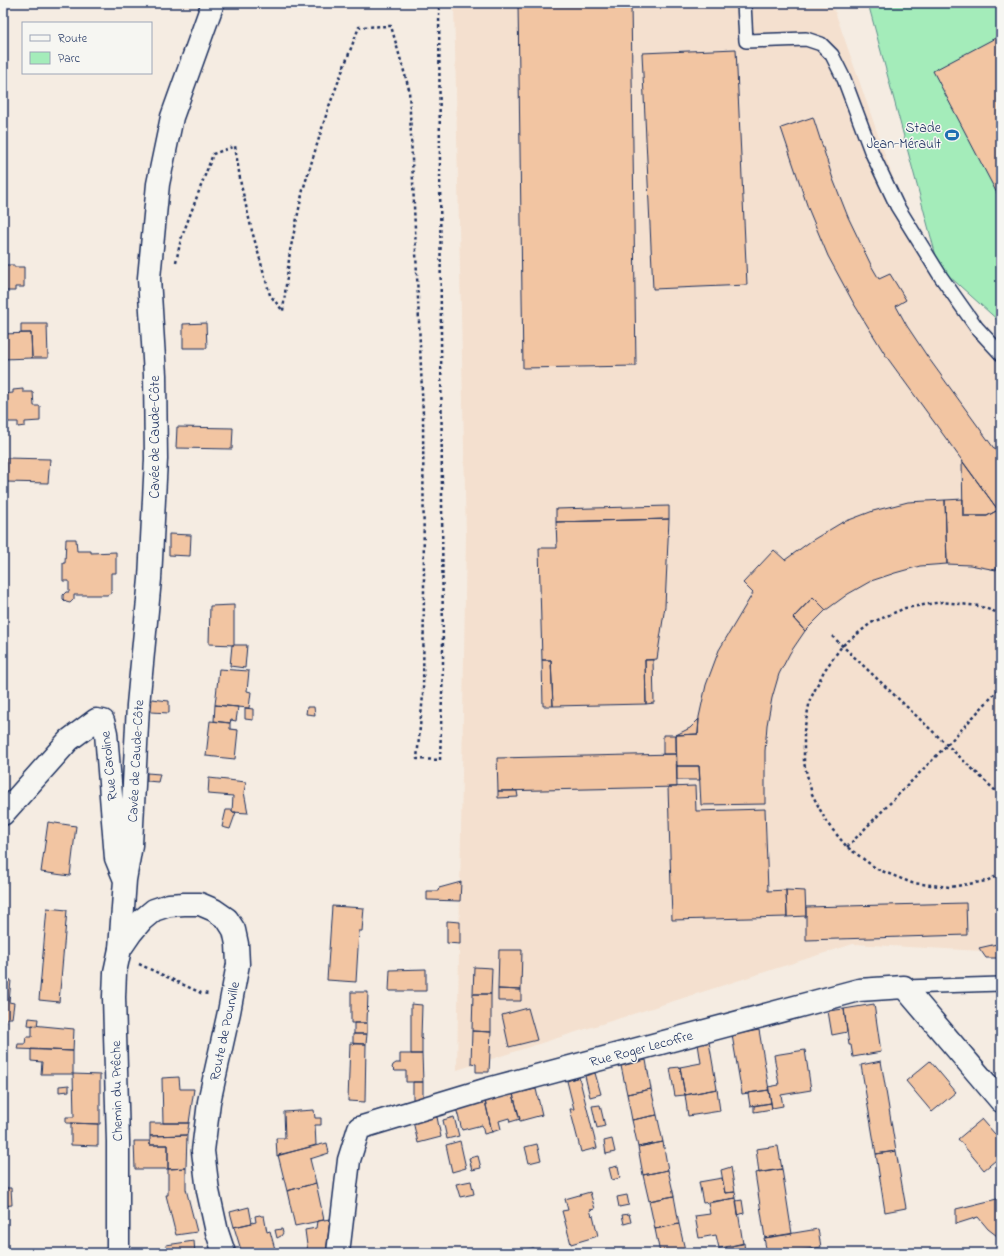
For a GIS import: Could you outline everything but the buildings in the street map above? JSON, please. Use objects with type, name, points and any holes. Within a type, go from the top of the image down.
[{"type":"street","name":"Cavée de Caude-Côte","points":[[125,880],[131,845],[138,705],[150,579],[156,459],[155,375],[149,278],[157,192],[172,117],[214,3]]},
{"type":"street","name":"Rue Caroline","points":[[3,814],[69,740],[96,720],[103,721],[106,732],[116,858],[125,880],[126,941]]},
{"type":"street","name":"Route de Pourville","points":[[126,941],[142,920],[154,910],[169,905],[200,904],[214,910],[227,919],[234,930],[237,944],[238,964],[230,1012],[209,1102],[203,1151],[208,1191],[217,1232],[224,1253]]},
{"type":"street","name":"Chemin du Prêche","points":[[118,1253],[118,1142],[114,997],[115,972],[126,941]]},
{"type":"street","points":[[904,987],[1001,1101]]},
{"type":"street","name":"Rue Roger Lecoffre","points":[[338,1253],[349,1160],[359,1128],[488,1089],[859,990],[904,987]]},
{"type":"lane","points":[[744,3],[746,41],[806,39],[821,44],[832,55],[844,79],[871,152],[897,206],[941,277],[978,328],[1001,354]]},
{"type":"lane","points":[[904,987],[1001,984]]},
{"type":"path","points":[[174,268],[181,239],[213,154],[235,146],[241,185],[270,295],[283,311],[290,251],[302,190],[328,109],[359,27],[391,26],[409,89],[423,414],[423,688],[417,759],[440,760],[443,655],[439,3]]},
{"type":"path","points":[[1001,614],[979,606],[942,602],[905,608],[871,623],[842,646],[824,671],[810,700],[804,732],[804,764],[812,794],[827,823],[847,847],[878,869],[912,883],[950,887],[986,881],[1001,874]]},
{"type":"path","points":[[832,636],[1001,796]]},
{"type":"path","points":[[847,847],[947,745],[1001,687]]},
{"type":"path","points":[[138,963],[201,993],[211,994]]},
{"type":"shaded area","points":[[454,3],[832,3],[923,264],[1001,364],[1001,952],[853,944],[457,1070],[466,536]]},
{"type":"green space","name":"Stade Jean-Mérault","points":[[868,3],[1001,3],[1001,323],[939,267]]},
{"type":"place","name":"Stade Jean-Mérault","points":[[952,135]]}]
